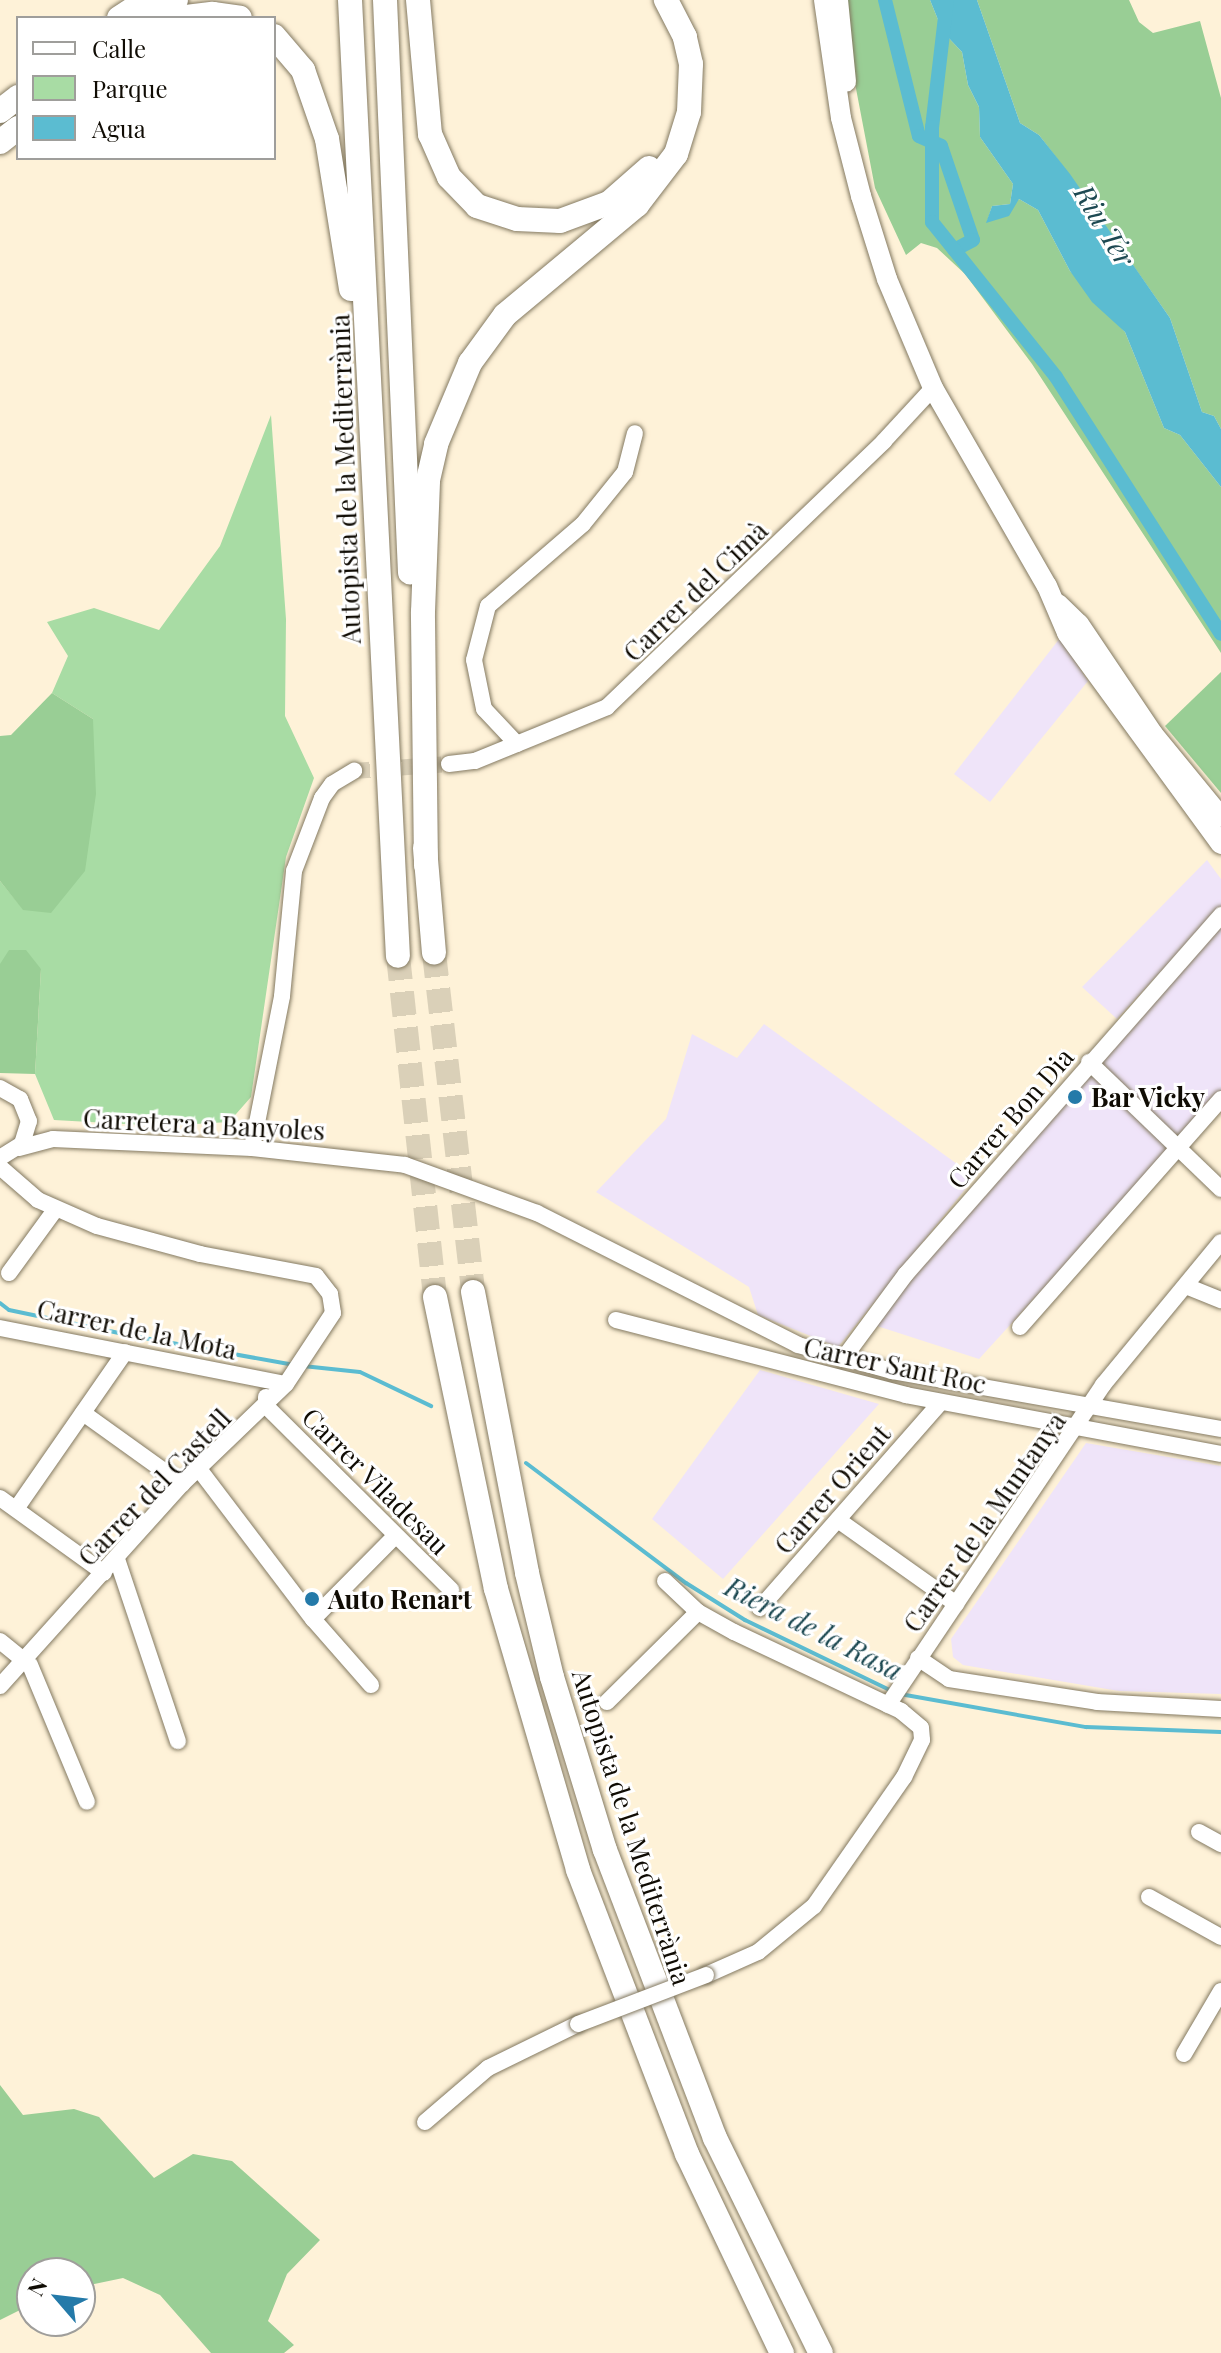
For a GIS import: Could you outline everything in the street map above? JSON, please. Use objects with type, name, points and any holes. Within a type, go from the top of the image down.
[{"type":"highway","points":[[155,16],[176,0]]},
{"type":"highway","name":"Autopista de la Mediterrània","points":[[350,0],[368,414],[398,956]]},
{"type":"highway","points":[[385,0],[396,327],[426,865],[434,953]]},
{"type":"highway","points":[[418,0],[425,114],[449,177],[477,206],[497,214],[560,221],[598,209],[629,189],[663,147],[674,109],[675,63],[648,0]]},
{"type":"highway","points":[[426,865],[423,612],[428,480],[440,429],[470,363],[505,315],[637,205],[676,154],[689,112],[691,64],[685,37],[666,0]]},
{"type":"highway","points":[[196,16],[226,16]]},
{"type":"highway","points":[[276,38],[303,70],[327,139],[368,414]]},
{"type":"highway","points":[[0,111],[16,99]]},
{"type":"highway","points":[[0,142],[16,130]]},
{"type":"highway","name":"Autopista de la Mediterrània","points":[[473,1292],[527,1573],[552,1677],[605,1850],[715,2138],[821,2353]]},
{"type":"highway","points":[[435,1297],[496,1589],[573,1856],[681,2140],[782,2353]]},
{"type":"main road","points":[[824,0],[848,138],[887,279],[933,388],[1055,601],[1067,633],[1221,844]]},
{"type":"main road","points":[[838,0],[848,138]]},
{"type":"main road","points":[[1055,601],[1079,624],[1153,734],[1221,817]]},
{"type":"street","name":"Carrer del Cimà","points":[[449,764],[475,761],[607,707],[884,441],[933,388]]},
{"type":"street","points":[[517,744],[484,709],[474,660],[488,606],[583,524],[625,472],[635,433]]},
{"type":"street","points":[[252,1148],[282,996],[294,871],[322,798],[332,784],[354,771]]},
{"type":"street","name":"Carrer Bon Dia","points":[[843,1359],[906,1274],[1221,915]]},
{"type":"street","points":[[1089,1062],[1221,1189]]},
{"type":"street","name":"Carretera a Banyoles","points":[[0,1088],[20,1099],[28,1115],[53,1139]]},
{"type":"street","points":[[1020,1327],[1221,1099]]},
{"type":"street","points":[[9,1273],[55,1210],[38,1200],[6,1171],[11,1153],[27,1134],[28,1115]]},
{"type":"street","name":"Carretera a Banyoles","points":[[11,1153],[53,1139],[252,1148],[354,1156],[439,1174],[492,1193],[749,1324],[843,1359],[1221,1429]]},
{"type":"street","name":"Carrer del Castell","points":[[0,1686],[22,1656],[104,1573],[182,1484],[266,1406],[295,1372],[333,1313],[326,1285],[309,1273],[200,1254],[55,1210]]},
{"type":"street","name":"Carrer de la Muntanya","points":[[888,1705],[1093,1406],[1103,1385],[1221,1242]]},
{"type":"street","points":[[1186,1286],[1221,1300]]},
{"type":"street","name":"Carrer Sant Roc","points":[[616,1320],[794,1369],[941,1402],[1221,1454]]},
{"type":"street","name":"Carrer de la Mota","points":[[0,1328],[264,1379],[295,1372]]},
{"type":"street","points":[[16,1509],[125,1352]]},
{"type":"street","name":"Carrer de la Mota","points":[[264,1379],[266,1406]]},
{"type":"street","name":"Carrer Orient","points":[[760,1608],[941,1402]]},
{"type":"street","name":"Carrer Viladesau","points":[[266,1406],[451,1590]]},
{"type":"street","points":[[83,1413],[182,1484]]},
{"type":"street","points":[[199,1469],[313,1619],[371,1685]]},
{"type":"street","points":[[0,1498],[104,1573]]},
{"type":"street","points":[[838,1520],[956,1604]]},
{"type":"street","points":[[313,1619],[395,1536]]},
{"type":"street","points":[[117,1559],[178,1741]]},
{"type":"street","points":[[425,2122],[488,2068],[578,2024],[758,1952],[814,1906],[904,1777],[922,1740],[921,1728],[888,1705],[829,1681],[698,1612],[665,1581]]},
{"type":"street","points":[[607,1702],[698,1612]]},
{"type":"street","points":[[0,1641],[22,1656],[87,1802]]},
{"type":"street","points":[[918,1658],[949,1679],[1097,1702],[1221,1709]]},
{"type":"street","points":[[1199,1832],[1221,1844]]},
{"type":"street","points":[[1149,1897],[1221,1937]]},
{"type":"street","points":[[1184,2054],[1221,1991]]},
{"type":"shaded area","points":[[1060,638],[1088,681],[990,802],[954,774]]},
{"type":"shaded area","points":[[1207,860],[1221,879],[1221,906],[1117,1019],[1082,987]]},
{"type":"shaded area","points":[[1221,926],[1221,1093],[979,1359],[874,1325],[912,1274]]},
{"type":"shaded area","points":[[764,1024],[975,1177],[838,1347],[758,1315],[749,1287],[596,1192],[666,1119],[692,1034],[737,1058]]},
{"type":"shaded area","points":[[760,1370],[879,1404],[723,1579],[652,1519]]},
{"type":"shaded area","points":[[1086,1443],[1221,1466],[1221,1694],[1119,1691],[963,1665],[953,1657],[951,1639]]},
{"type":"green space","points":[[847,0],[930,0],[943,32],[962,52],[968,85],[979,107],[980,137],[1013,184],[1010,204],[992,206],[987,222],[1019,199],[1038,210],[1070,271],[1125,332],[1164,428],[1180,435],[1221,487],[1221,653],[1032,364],[965,274],[937,248],[921,243],[906,255],[875,188],[849,52]]},
{"type":"green space","points":[[977,0],[1129,0],[1139,22],[1153,33],[1200,21],[1221,98],[1221,429],[1214,416],[1202,412],[1170,318],[1039,135],[1020,123]]},
{"type":"green space","points":[[271,415],[286,619],[285,716],[314,778],[286,857],[251,1097],[229,1122],[162,1126],[54,1120],[35,1074],[41,969],[0,964],[0,881],[23,909],[93,719],[52,693],[68,656],[47,622],[94,608],[159,630],[220,546]]},
{"type":"green space","points":[[1221,672],[1221,793],[1165,726]]},
{"type":"green space","points":[[52,693],[93,719],[96,794],[85,871],[51,913],[23,910],[0,881],[0,736],[11,735]]},
{"type":"green space","points":[[9,950],[26,950],[41,969],[35,1074],[0,1073],[0,964]]},
{"type":"green space","points":[[0,2085],[23,2115],[74,2109],[99,2117],[154,2178],[193,2154],[232,2161],[320,2240],[287,2274],[268,2321],[294,2345],[284,2353],[211,2353],[160,2295],[123,2278],[96,2284],[96,2257],[16,2257],[16,2312],[0,2320]]},
{"type":"water","name":"Riu Ter","points":[[930,0],[977,0],[1020,123],[1039,135],[1070,174],[1170,318],[1202,412],[1214,416],[1221,429],[1221,487],[1180,435],[1164,428],[1125,332],[1092,302],[1070,271],[1038,210],[1019,199],[1009,216],[986,223],[992,206],[1010,204],[1013,184],[980,137],[979,107],[968,85],[962,52],[943,32]]},
{"type":"waterway","points":[[885,0],[919,136],[941,146],[973,240],[954,250]]},
{"type":"waterway","points":[[947,0],[932,127],[932,222],[1056,377],[1221,634]]},
{"type":"waterway","points":[[0,1303],[9,1310],[294,1365]]},
{"type":"waterway","points":[[303,1366],[360,1372],[431,1406]]},
{"type":"waterway","name":"Riera de la Rasa","points":[[526,1463],[686,1583],[745,1620],[892,1691]]},
{"type":"waterway","name":"Riera de la Rasa","points":[[900,1694],[1086,1727],[1221,1732]]},
{"type":"tunnel","points":[[354,771],[449,764]]},
{"type":"tunnel","points":[[434,953],[473,1292]]},
{"type":"tunnel","points":[[398,956],[435,1297]]},
{"type":"place","name":"Bar Vicky","points":[[1075,1097]]},
{"type":"place","name":"Auto Renart","points":[[312,1599]]}]
